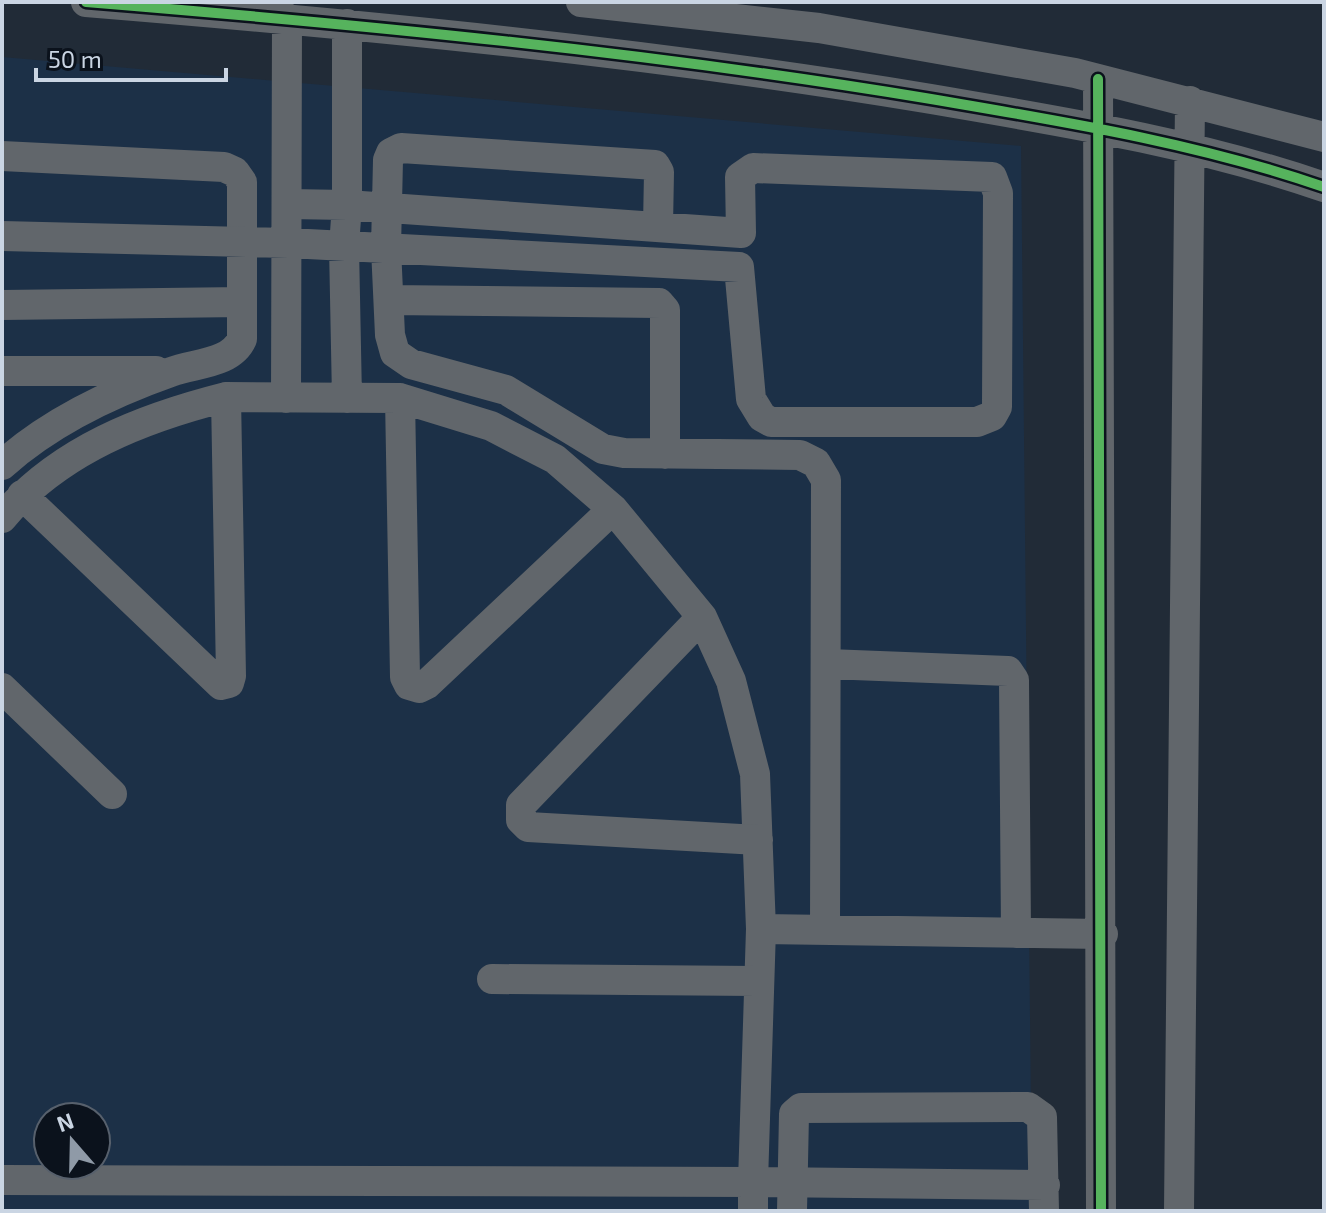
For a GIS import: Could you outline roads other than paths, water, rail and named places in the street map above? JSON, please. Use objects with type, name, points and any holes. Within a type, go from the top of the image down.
[{"type":"street","points":[[86,2],[347,24],[782,74],[1096,127],[1187,146],[1324,187]]},
{"type":"street","points":[[581,2],[819,28],[1098,79],[1324,137]]},
{"type":"street","points":[[286,398],[289,243],[287,18]]},
{"type":"street","points":[[347,24],[347,205],[344,246],[347,398]]},
{"type":"street","points":[[1098,79],[1103,934],[1101,1211]]},
{"type":"street","points":[[1179,1211],[1187,146],[1190,101]]},
{"type":"street","points":[[658,226],[659,172],[655,165],[401,148],[391,153],[388,160],[386,248],[390,335],[395,353],[411,364],[506,390],[603,449],[665,454],[800,455],[816,463],[826,480],[828,664],[825,930]]},
{"type":"street","points":[[2,156],[224,167],[235,172],[242,182],[243,242],[242,339],[237,349],[213,361],[174,371],[107,397],[15,443],[2,465]]},
{"type":"street","points":[[753,168],[992,177],[998,193],[997,407],[992,416],[977,422],[771,422],[762,417],[751,399],[739,267],[741,233],[740,177],[753,168]]},
{"type":"street","points":[[289,204],[347,205],[741,233]]},
{"type":"street","points":[[546,256],[547,219]]},
{"type":"street","points":[[2,236],[289,243],[739,267]]},
{"type":"street","points":[[389,300],[659,303],[665,310],[665,454]]},
{"type":"street","points":[[2,305],[242,302]]},
{"type":"street","points":[[2,371],[174,371]]},
{"type":"street","points":[[22,495],[214,681],[221,685],[229,683],[226,397]]},
{"type":"street","points":[[2,518],[22,495],[51,470],[103,440],[167,412],[226,397],[400,398],[491,426],[555,459],[613,509],[702,617],[731,681],[747,731],[755,774],[761,929],[757,981],[753,1196]]},
{"type":"street","points":[[400,398],[405,677],[409,685],[419,688],[427,684],[613,509]]},
{"type":"street","points":[[702,617],[521,805],[521,820],[528,827],[758,840]]},
{"type":"street","points":[[828,664],[1008,671],[1014,680],[1016,933]]},
{"type":"street","points":[[2,688],[112,794]]},
{"type":"street","points":[[761,929],[1103,934]]},
{"type":"street","points":[[492,979],[757,981]]},
{"type":"street","points":[[2,1180],[753,1196],[1045,1198],[1042,1117],[1028,1107],[801,1108],[794,1114],[792,1196]]}]
